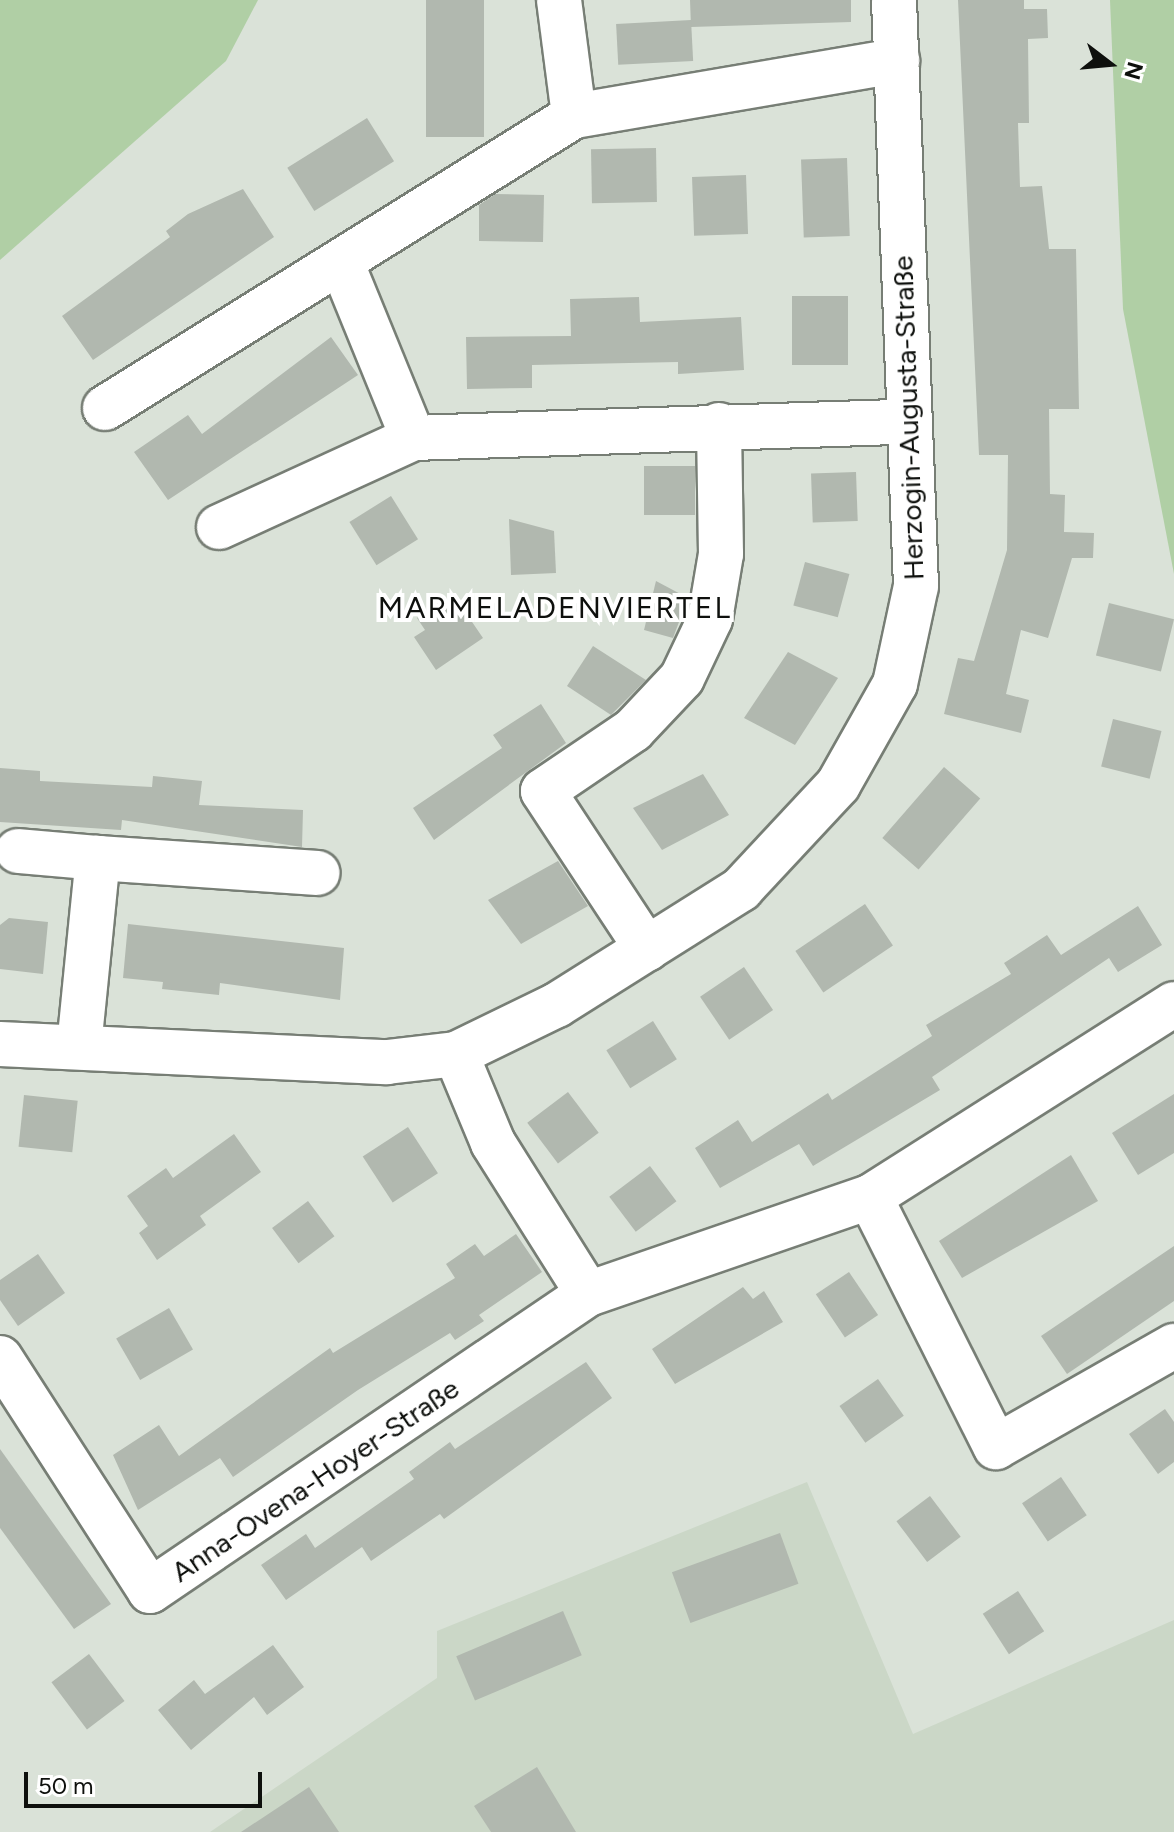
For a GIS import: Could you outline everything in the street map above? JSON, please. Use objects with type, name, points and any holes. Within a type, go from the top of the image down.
[{"type":"street","points":[[559,0],[574,116]]},
{"type":"street","name":"Herzogin-Augusta-Straße","points":[[0,1044],[387,1062],[456,1054],[557,1005],[741,889],[838,785],[895,684],[916,586],[894,0]]},
{"type":"street","points":[[105,408],[574,116],[897,61]]},
{"type":"street","points":[[341,262],[413,438]]},
{"type":"street","points":[[219,527],[413,438],[719,425],[908,422]]},
{"type":"street","points":[[647,949],[543,791],[633,730],[687,667],[710,619],[721,554],[719,425]]},
{"type":"street","points":[[18,851],[317,873]]},
{"type":"street","points":[[79,1047],[98,858]]},
{"type":"street","name":"Anna-Ovena-Hoyer-Straße","points":[[0,1358],[150,1591],[588,1294],[870,1197],[1174,1004]]},
{"type":"street","points":[[456,1054],[493,1143],[588,1294]]},
{"type":"street","points":[[870,1197],[996,1447],[1174,1346]]},
{"type":"shaded area","points":[[807,1482],[913,1734],[1174,1620],[1174,1832],[210,1832],[437,1678],[437,1631]]},
{"type":"green space","points":[[0,0],[258,0],[226,61],[0,260]]},
{"type":"green space","points":[[1110,0],[1174,0],[1174,574],[1123,309]]},
{"type":"building","points":[[426,0],[484,0],[484,137],[426,137]]},
{"type":"building","points":[[690,0],[851,0],[851,22],[691,27]]},
{"type":"building","points":[[958,0],[1024,0],[1024,9],[1047,9],[1048,38],[1028,39],[1029,123],[1018,123],[1020,187],[1042,186],[1049,249],[1076,249],[1079,409],[1049,409],[1050,494],[1065,495],[1064,532],[1094,533],[1093,558],[1072,558],[1048,638],[1021,630],[1006,694],[1029,700],[1021,733],[944,714],[958,658],[974,661],[1007,550],[1008,455],[979,455]]},
{"type":"building","points":[[691,20],[693,61],[618,65],[616,24]]},
{"type":"building","points":[[367,118],[394,161],[314,211],[287,168]]},
{"type":"building","points":[[656,148],[657,202],[592,203],[591,149]]},
{"type":"building","points":[[847,158],[850,236],[804,238],[801,160]]},
{"type":"building","points":[[746,175],[748,234],[694,236],[692,177]]},
{"type":"building","points":[[243,189],[274,237],[93,360],[62,316],[170,237],[166,231],[188,214]]},
{"type":"building","points":[[495,194],[544,195],[543,242],[479,241],[479,205]]},
{"type":"building","points":[[792,296],[848,296],[848,365],[792,365]]},
{"type":"building","points":[[639,297],[640,322],[741,317],[744,370],[678,374],[678,362],[532,365],[532,388],[467,389],[466,337],[571,336],[570,299]]},
{"type":"building","points":[[331,337],[358,375],[168,500],[134,452],[188,415],[202,434]]},
{"type":"building","points":[[644,466],[695,466],[695,515],[644,515]]},
{"type":"building","points":[[856,472],[858,521],[813,523],[811,474]]},
{"type":"building","points":[[391,496],[418,539],[376,565],[349,522]]},
{"type":"building","points":[[509,519],[554,531],[556,573],[511,575]]},
{"type":"building","points":[[805,562],[849,574],[838,617],[793,605]]},
{"type":"building","points":[[656,581],[688,598],[673,638],[644,630]]},
{"type":"building","points":[[453,594],[483,638],[436,670],[414,637],[425,630],[417,618]]},
{"type":"building","points":[[1109,603],[1174,619],[1161,672],[1096,655]]},
{"type":"building","points":[[593,646],[646,680],[611,715],[567,686]]},
{"type":"building","points":[[788,652],[838,678],[795,745],[744,718]]},
{"type":"building","points":[[541,704],[566,743],[434,840],[413,808],[502,748],[493,735]]},
{"type":"building","points":[[1113,719],[1162,731],[1150,779],[1101,767]]},
{"type":"building","points":[[944,767],[980,798],[919,869],[882,838]]},
{"type":"building","points":[[0,768],[40,771],[40,781],[152,787],[153,776],[202,781],[199,805],[303,810],[302,847],[122,820],[121,830],[0,822]]},
{"type":"building","points":[[703,774],[729,815],[662,850],[633,808]]},
{"type":"building","points":[[558,861],[588,906],[521,944],[488,900]]},
{"type":"building","points":[[865,904],[893,945],[823,992],[795,951]]},
{"type":"building","points":[[1138,906],[1162,945],[1118,972],[1109,958],[932,1077],[940,1090],[813,1166],[799,1144],[720,1188],[695,1148],[738,1120],[752,1142],[828,1093],[832,1100],[932,1036],[926,1025],[1011,974],[1004,963],[1047,935],[1061,955]]},
{"type":"building","points":[[9,918],[48,922],[43,974],[0,969],[0,925]]},
{"type":"building","points":[[128,924],[344,948],[340,1000],[220,983],[219,995],[162,989],[163,982],[123,978]]},
{"type":"building","points":[[744,967],[773,1010],[729,1040],[700,997]]},
{"type":"building","points":[[653,1021],[677,1059],[630,1088],[606,1050]]},
{"type":"building","points":[[568,1092],[599,1133],[558,1163],[527,1123]]},
{"type":"building","points":[[1174,1094],[1174,1153],[1138,1175],[1112,1133]]},
{"type":"building","points":[[24,1095],[78,1101],[72,1152],[19,1147]]},
{"type":"building","points":[[408,1127],[438,1173],[393,1203],[363,1156]]},
{"type":"building","points":[[234,1134],[261,1172],[200,1216],[206,1225],[157,1260],[139,1233],[148,1226],[127,1196],[166,1168],[173,1178]]},
{"type":"building","points":[[1071,1155],[1098,1201],[962,1278],[939,1241]]},
{"type":"building","points":[[650,1166],[676,1201],[636,1232],[609,1197]]},
{"type":"building","points":[[308,1201],[334,1236],[299,1263],[272,1228]]},
{"type":"building","points":[[516,1234],[542,1272],[479,1315],[484,1321],[455,1340],[450,1333],[358,1390],[233,1477],[220,1458],[138,1510],[113,1455],[159,1425],[179,1456],[330,1348],[333,1353],[455,1278],[446,1264],[475,1244],[484,1256]]},
{"type":"building","points":[[1174,1246],[1174,1301],[1067,1374],[1041,1336]]},
{"type":"building","points":[[38,1254],[65,1293],[18,1326],[0,1300],[0,1280]]},
{"type":"building","points":[[849,1272],[878,1315],[845,1337],[816,1294]]},
{"type":"building","points":[[743,1287],[753,1299],[764,1291],[783,1322],[675,1384],[652,1349]]},
{"type":"building","points":[[169,1308],[193,1350],[140,1380],[116,1338]]},
{"type":"building","points":[[586,1362],[612,1398],[444,1519],[440,1514],[371,1561],[362,1547],[286,1600],[261,1565],[306,1534],[315,1548],[414,1479],[409,1472],[450,1442],[455,1449]]},
{"type":"building","points":[[878,1379],[904,1416],[865,1443],[839,1406]]},
{"type":"building","points":[[1165,1409],[1174,1422],[1174,1462],[1158,1474],[1129,1434]]},
{"type":"building","points":[[0,1449],[111,1604],[74,1629],[0,1528]]},
{"type":"building","points":[[1061,1477],[1087,1515],[1048,1541],[1022,1503]]},
{"type":"building","points":[[930,1496],[961,1537],[927,1562],[896,1521]]},
{"type":"building","points":[[780,1533],[798,1584],[690,1623],[672,1572]]},
{"type":"building","points":[[1018,1591],[1044,1631],[1009,1654],[983,1614]]},
{"type":"building","points":[[563,1611],[582,1655],[475,1701],[456,1656]]},
{"type":"building","points":[[273,1645],[304,1687],[267,1715],[254,1697],[191,1750],[158,1710],[194,1680],[205,1694]]},
{"type":"building","points":[[89,1654],[125,1701],[87,1729],[51,1682]]},
{"type":"building","points":[[537,1767],[576,1832],[491,1832],[474,1806]]},
{"type":"building","points":[[309,1787],[339,1832],[241,1832]]},
{"type":"district","name":"MARMELADENVIERTEL","points":[[555,608]]}]
